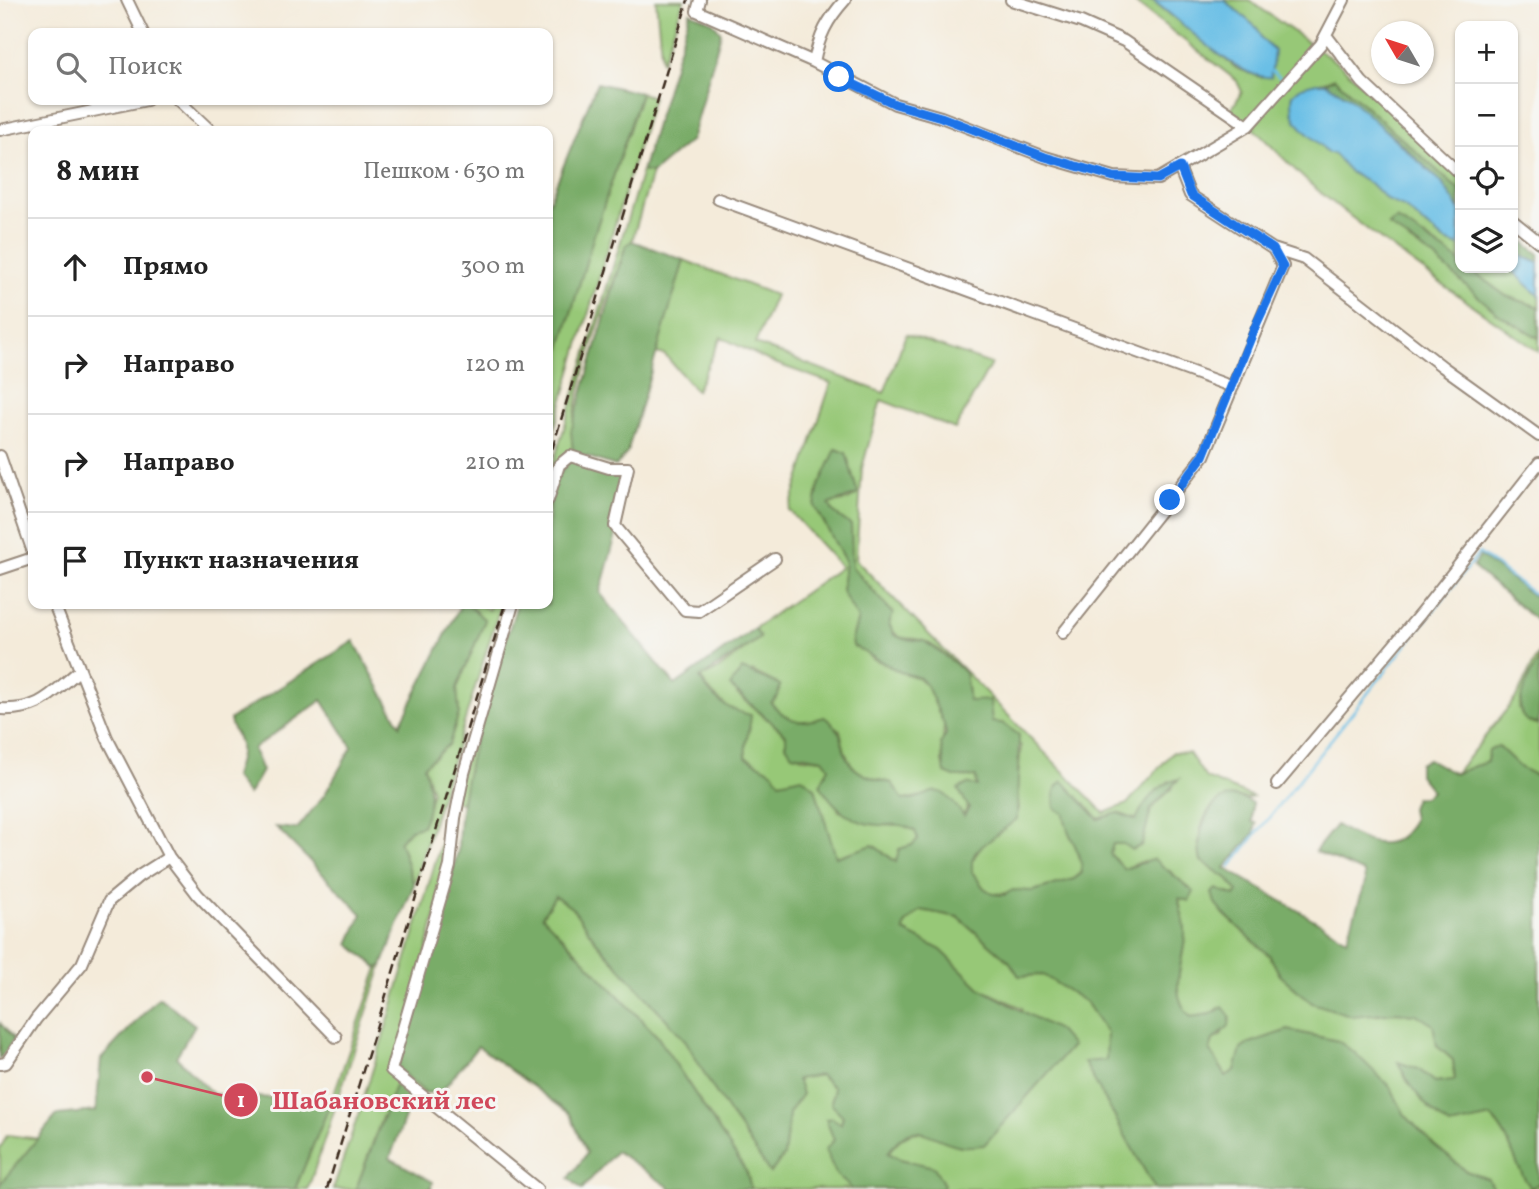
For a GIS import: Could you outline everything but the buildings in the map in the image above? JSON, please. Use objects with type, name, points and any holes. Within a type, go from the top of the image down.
[{"type":"street","points":[[127,0],[141,28]]},
{"type":"street","points":[[700,0],[697,11],[814,62],[895,104],[941,117],[1045,157],[1102,174],[1158,179],[1248,125],[1326,35],[1344,0]]},
{"type":"street","points":[[814,62],[819,37],[829,18],[845,0]]},
{"type":"street","points":[[1011,0],[1081,22],[1124,40],[1248,125]]},
{"type":"street","points":[[1326,35],[1362,82],[1455,169]]},
{"type":"street","points":[[0,130],[122,105]]},
{"type":"street","points":[[183,105],[206,126]]},
{"type":"street","points":[[1180,167],[1191,195],[1273,249],[1304,259],[1443,367],[1539,436]]},
{"type":"street","points":[[718,199],[1233,387]]},
{"type":"street","points":[[1518,225],[1539,242]]},
{"type":"street","points":[[1063,633],[1203,456],[1256,325],[1283,267],[1273,249]]},
{"type":"street","points":[[0,456],[28,537]]},
{"type":"street","points":[[553,484],[559,465],[570,456],[621,469],[628,468],[615,526],[685,610],[699,611],[775,559]]},
{"type":"street","points":[[1277,784],[1421,614],[1539,463]]},
{"type":"street","points":[[0,569],[28,560]]},
{"type":"street","points":[[56,609],[107,738],[169,857],[198,895],[336,1037]]},
{"type":"street","points":[[512,609],[464,774],[455,818],[450,866],[391,1070],[537,1189]]},
{"type":"street","points":[[0,709],[23,710],[41,702],[80,670]]},
{"type":"street","points":[[0,1064],[6,1063],[36,1019],[82,964],[109,901],[139,876],[169,857]]},
{"type":"green space","points":[[656,0],[684,0],[662,63]]},
{"type":"green space","points":[[1132,0],[1152,0],[1236,68],[1260,77],[1274,51],[1261,38],[1257,28],[1224,0],[1249,0],[1343,67],[1455,172],[1455,187],[1334,78],[1304,87],[1292,100],[1327,153],[1332,153],[1350,172],[1372,185],[1387,200],[1404,207],[1445,241],[1455,244],[1455,258],[1424,236],[1409,241],[1435,258],[1507,320],[1539,338],[1539,352],[1393,249],[1309,183],[1231,110],[1242,92],[1237,81]]},
{"type":"green space","points":[[690,12],[713,22],[721,33],[691,140],[652,173],[642,171]]},
{"type":"green space","points":[[1334,78],[1455,187],[1455,203],[1441,182],[1391,134],[1372,121],[1349,97],[1325,83]]},
{"type":"green space","points":[[597,83],[641,93],[593,238],[553,374],[553,192]]},
{"type":"green space","points":[[641,93],[653,97],[553,432],[553,374],[593,238]]},
{"type":"green space","points":[[642,171],[652,173],[632,241],[626,245],[600,320],[576,405],[573,452],[562,468],[553,495],[553,465]]},
{"type":"green space","points":[[1397,219],[1454,257],[1455,273],[1475,273],[1506,296],[1539,307],[1539,338],[1498,314],[1435,258],[1388,225]]},
{"type":"green space","points":[[1518,238],[1539,254],[1539,263],[1518,255]]},
{"type":"green space","points":[[632,241],[684,260],[627,453],[616,466],[573,452],[571,431],[626,245]]},
{"type":"green space","points":[[684,260],[775,295],[755,344],[884,393],[906,334],[991,364],[955,429],[881,400],[862,468],[856,560],[1104,813],[1127,804],[1173,752],[1189,753],[1206,778],[1253,797],[1230,797],[1218,802],[1211,808],[1202,824],[1199,843],[1201,861],[1228,879],[1238,892],[1235,896],[1226,892],[1224,914],[1270,956],[1280,975],[1374,1015],[1395,1012],[1416,1014],[1434,1025],[1437,1046],[1453,1060],[1455,1080],[1435,1082],[1418,1069],[1399,1063],[1407,1081],[1450,1126],[1491,1117],[1504,1134],[1531,1188],[1539,1183],[1539,1189],[1493,1189],[1488,1179],[1466,1171],[1434,1145],[1405,1115],[1390,1087],[1338,1041],[1288,1030],[1250,1043],[1235,1070],[1227,1077],[1210,1050],[1213,1040],[1222,1035],[1219,1008],[1211,1014],[1191,1017],[1179,997],[1185,929],[1179,897],[1193,892],[1170,871],[1143,861],[1124,869],[1110,854],[1113,844],[1123,844],[1145,830],[1151,809],[1173,787],[1169,781],[1146,802],[1137,820],[1118,813],[1098,819],[1085,803],[1064,814],[1069,834],[1080,852],[1082,872],[1074,879],[1033,891],[993,894],[984,888],[972,872],[972,861],[983,843],[1019,809],[1017,788],[1021,746],[992,722],[989,700],[969,702],[964,675],[949,658],[926,642],[901,637],[893,631],[889,624],[893,613],[852,567],[851,525],[834,513],[828,504],[848,500],[858,494],[846,453],[837,449],[819,486],[815,506],[845,561],[842,591],[858,619],[852,639],[871,658],[920,678],[927,686],[944,724],[942,763],[954,777],[975,776],[978,787],[963,816],[941,792],[903,800],[892,783],[869,777],[854,768],[846,753],[840,730],[824,717],[805,724],[786,717],[770,703],[779,685],[752,671],[737,694],[786,735],[786,745],[802,758],[823,759],[829,767],[825,777],[839,811],[868,824],[899,823],[915,831],[918,839],[897,862],[873,845],[836,857],[815,788],[802,778],[780,782],[773,772],[746,757],[744,742],[750,728],[711,692],[700,677],[717,670],[760,638],[755,628],[841,567],[789,510],[831,383],[769,361],[721,337],[696,391],[665,355],[656,353]]},
{"type":"green space","points":[[1475,273],[1515,273],[1539,296],[1539,307],[1506,296]]},
{"type":"green space","points":[[836,449],[846,453],[858,494],[829,504],[834,513],[851,525],[852,567],[893,614],[889,624],[894,635],[924,641],[957,665],[965,673],[969,701],[990,700],[992,722],[1002,723],[1019,735],[1017,819],[976,851],[972,861],[972,872],[984,888],[993,894],[1004,895],[1013,890],[1033,891],[1074,879],[1082,873],[1064,814],[1055,808],[1054,793],[1063,781],[1098,819],[1118,813],[1136,820],[1153,794],[1165,784],[1179,779],[1151,809],[1142,845],[1132,850],[1123,844],[1113,844],[1110,854],[1124,869],[1154,859],[1194,892],[1189,901],[1179,898],[1185,930],[1179,997],[1191,1017],[1211,1014],[1223,1007],[1230,1016],[1229,1026],[1213,1040],[1210,1050],[1226,1076],[1235,1070],[1241,1049],[1250,1043],[1288,1030],[1338,1041],[1355,1053],[1390,1087],[1405,1115],[1434,1145],[1466,1171],[1488,1179],[1493,1189],[1155,1189],[1084,1062],[1106,1060],[1107,1033],[1086,1002],[1043,975],[1019,976],[1009,961],[958,917],[921,910],[905,924],[904,931],[941,950],[981,989],[1058,1030],[1072,1046],[984,1145],[962,1146],[914,1132],[897,1141],[888,1153],[900,1159],[934,1167],[944,1185],[941,1189],[852,1189],[836,1174],[825,1150],[834,1140],[826,1119],[832,1118],[841,1124],[843,1116],[831,1104],[834,1088],[820,1075],[797,1079],[802,1094],[789,1113],[784,1156],[770,1173],[711,1085],[686,1041],[596,941],[573,909],[555,896],[542,916],[657,1036],[747,1173],[751,1189],[672,1189],[616,1151],[582,1189],[569,1178],[587,1153],[570,1114],[478,1046],[441,1092],[426,1093],[397,1068],[458,851],[464,788],[471,757],[515,609],[553,609],[553,489],[571,459],[623,474],[610,525],[616,535],[600,593],[675,685],[755,628],[760,638],[700,678],[721,702],[751,715],[746,757],[773,772],[780,782],[802,777],[815,788],[836,857],[873,845],[896,862],[899,849],[912,845],[918,839],[915,831],[909,828],[869,824],[837,807],[820,785],[829,767],[823,759],[792,754],[786,745],[786,735],[730,686],[742,669],[780,685],[778,696],[771,703],[789,718],[808,721],[824,717],[834,725],[840,734],[849,762],[856,770],[892,783],[903,800],[940,792],[954,803],[964,816],[969,808],[958,789],[968,784],[977,786],[976,777],[954,777],[945,773],[941,743],[946,734],[944,724],[927,686],[920,678],[900,672],[853,646],[852,639],[858,619],[842,591],[845,561],[815,506],[819,486]]},
{"type":"green space","points":[[1480,556],[1539,600],[1539,623],[1473,567]]},
{"type":"green space","points":[[458,609],[473,609],[485,620],[457,688],[459,713],[449,744],[424,766],[429,796],[428,810],[422,826],[410,829],[399,842],[414,884],[382,966],[378,968],[349,944],[362,914],[276,827],[297,829],[325,794],[352,747],[322,700],[253,749],[262,771],[248,795],[234,777],[240,745],[230,719],[354,641],[400,725]]},
{"type":"green space","points":[[473,609],[499,609],[414,884],[399,842],[410,829],[422,826],[432,791],[424,766],[449,744],[459,713],[457,688],[485,620]]},
{"type":"green space","points":[[509,609],[461,803],[453,801]]},
{"type":"green space","points":[[1539,652],[1519,709],[1533,724],[1539,724],[1539,777],[1521,768],[1498,746],[1489,751],[1487,761],[1455,774],[1516,698]]},
{"type":"green space","points":[[1539,661],[1539,724],[1528,722],[1522,716],[1520,708],[1529,677]]},
{"type":"green space","points":[[1498,746],[1521,768],[1539,777],[1539,1183],[1531,1188],[1504,1134],[1491,1117],[1450,1126],[1427,1106],[1408,1081],[1398,1062],[1418,1069],[1435,1082],[1455,1080],[1453,1060],[1437,1046],[1433,1025],[1416,1014],[1395,1012],[1353,1016],[1312,1003],[1280,975],[1270,956],[1215,903],[1212,893],[1216,889],[1235,896],[1238,892],[1228,879],[1201,861],[1199,849],[1204,822],[1217,802],[1227,797],[1239,797],[1252,803],[1252,822],[1256,823],[1254,833],[1225,868],[1347,939],[1365,883],[1364,873],[1315,851],[1336,825],[1368,841],[1388,843],[1398,839],[1413,819],[1411,808],[1415,798],[1424,797],[1432,791],[1419,775],[1419,764],[1428,759],[1455,774],[1487,761],[1489,751]]},
{"type":"green space","points":[[451,809],[448,866],[397,1068],[426,1093],[413,1095],[410,1086],[382,1117],[356,1189],[333,1189],[381,1044]]},
{"type":"green space","points":[[555,896],[573,909],[596,941],[686,1041],[711,1085],[770,1173],[784,1156],[789,1113],[802,1094],[796,1079],[820,1075],[834,1088],[831,1104],[843,1115],[841,1124],[826,1119],[834,1140],[836,1174],[852,1189],[751,1189],[747,1173],[657,1036],[542,916]]},
{"type":"green space","points":[[921,910],[958,917],[1009,961],[1019,976],[1043,975],[1086,1002],[1107,1033],[1107,1060],[1085,1063],[1155,1189],[941,1189],[944,1185],[934,1167],[900,1159],[888,1153],[905,1136],[921,1132],[961,1146],[1022,1008],[981,989],[941,950],[903,931],[905,924]]},
{"type":"green space","points":[[382,966],[308,1189],[295,1189],[331,1102],[378,968]]},
{"type":"green space","points":[[159,997],[195,1025],[176,1057],[213,1094],[331,1102],[295,1189],[0,1189],[0,1184],[57,1115],[96,1111],[101,1059]]},
{"type":"green space","points":[[0,1023],[14,1039],[0,1059]]},
{"type":"green space","points":[[404,1082],[413,1095],[390,1158],[433,1182],[431,1189],[356,1189],[395,1086]]},
{"type":"green space","points":[[7,1135],[41,1139],[0,1184],[0,1149]]},
{"type":"water","points":[[1152,0],[1224,0],[1257,28],[1261,38],[1274,51],[1271,77],[1258,76],[1226,59]]},
{"type":"water","points":[[1325,83],[1349,97],[1441,182],[1455,203],[1455,244],[1445,241],[1404,207],[1387,200],[1372,185],[1350,172],[1333,153],[1328,153],[1302,128],[1293,114],[1292,105],[1293,94],[1301,87]]},
{"type":"water","points":[[1518,255],[1539,263],[1539,296],[1515,273],[1518,273]]},
{"type":"waterway","points":[[1272,71],[1283,80]]},
{"type":"waterway","points":[[1230,867],[1479,553],[1539,598]]},
{"type":"railway","points":[[553,446],[688,0]]},
{"type":"railway","points":[[327,1189],[503,609]]},
{"type":"place","name":"Шабановский лес","points":[[147,1077]]},
{"type":"route","points":[[839,77],[895,104],[941,117],[1045,157],[1114,177],[1158,179],[1180,167],[1191,195],[1273,249],[1283,267],[1256,325],[1203,456],[1170,500]]}]
